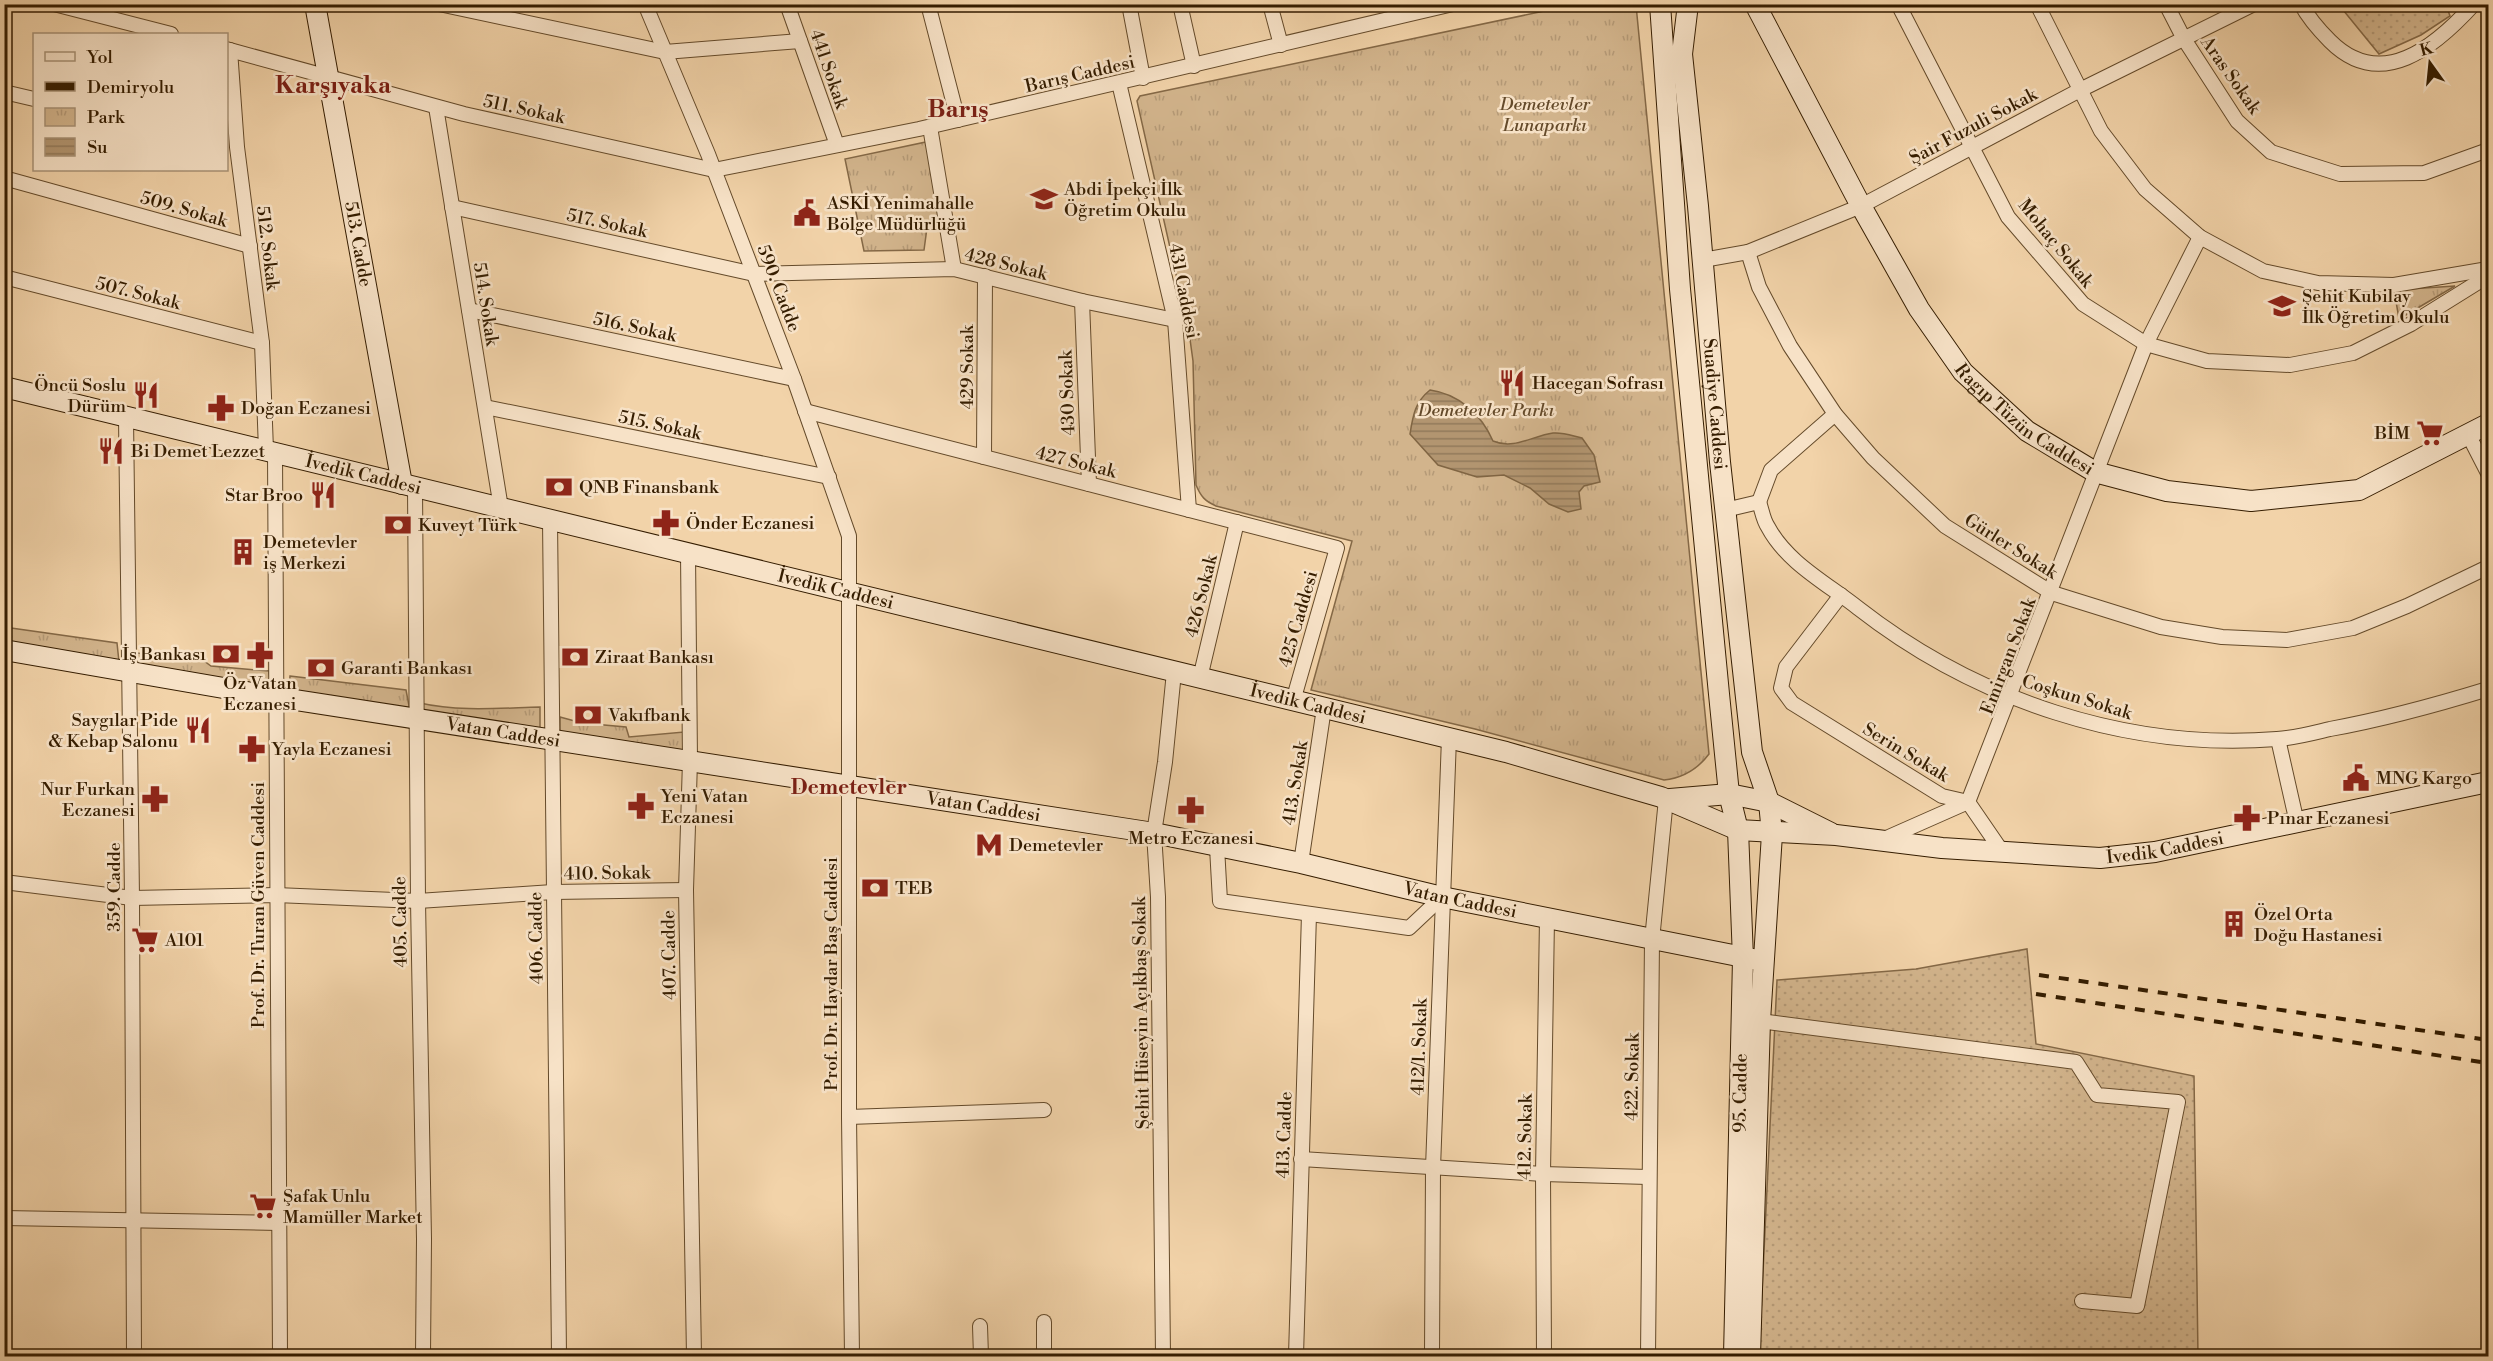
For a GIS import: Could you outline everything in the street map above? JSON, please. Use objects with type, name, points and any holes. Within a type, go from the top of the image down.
[{"type":"main road","name":"513. Cadde","points":[[315,4],[409,485]]},
{"type":"main road","name":"Suadiye Caddesi","points":[[1660,4],[1680,289],[1729,795]]},
{"type":"main road","name":"Suadiye Caddesi","points":[[1688,4],[1682,54],[1725,510],[1752,752],[1769,802]]},
{"type":"main road","name":"Ragıp Tüzün Caddesi","points":[[1755,4],[1861,206],[1919,309],[1963,372],[2027,431],[2095,472],[2167,491],[2251,501],[2359,490],[2469,436],[2488,424]]},
{"type":"main road","name":"İvedik Caddesi","points":[[4,387],[1449,738],[1550,764],[1666,799],[1738,830],[1772,834],[1836,835],[2003,853],[2100,858],[2134,855],[2488,782]]},
{"type":"main road","name":"Vatan Caddesi","points":[[4,650],[276,697],[417,717],[849,787],[1154,833],[1301,863],[1442,897],[1743,959],[1763,961]]},
{"type":"main road","name":"İvedik Caddesi","points":[[1666,799],[1729,795],[1769,802],[1836,835]]},
{"type":"main road","points":[[1729,795],[1738,830]]},
{"type":"main road","points":[[1769,802],[1772,834]]},
{"type":"main road","name":"95. Cadde","points":[[1734,1356],[1743,959],[1738,830]]},
{"type":"main road","name":"95. Cadde","points":[[1750,1356],[1760,1021],[1772,834]]},
{"type":"street","points":[[54,4],[167,33]]},
{"type":"street","points":[[439,4],[665,52],[800,41]]},
{"type":"street","name":"590. Cadde","points":[[645,4],[714,170],[829,477],[849,536],[849,592]]},
{"type":"street","name":"441 Sokak","points":[[787,4],[837,146]]},
{"type":"street","points":[[928,4],[958,120]]},
{"type":"street","points":[[1130,4],[1143,78]]},
{"type":"street","points":[[1180,4],[1194,66]]},
{"type":"street","points":[[1270,4],[1281,45]]},
{"type":"street","name":"Barış Caddesi","points":[[714,170],[930,127],[1281,45],[1426,7],[1453,4]]},
{"type":"street","name":"Mohaç Sokak","points":[[1898,4],[2008,217],[2083,304],[2146,344],[2207,361],[2290,366],[2353,353],[2411,324],[2488,276]]},
{"type":"street","points":[[2037,4],[2101,131],[2145,189],[2200,237],[2263,271],[2318,283],[2394,285],[2488,269]]},
{"type":"street","name":"Aras Sokak","points":[[2166,4],[2184,39],[2237,121],[2271,152],[2340,174],[2424,172],[2488,150]]},
{"type":"street","name":"Şair Fuzuli Sokak","points":[[1703,260],[1748,252],[1861,206],[2080,90],[2254,4]]},
{"type":"street","points":[[2301,4],[2309,19],[2344,55],[2376,66],[2411,57],[2451,29],[2474,4]]},
{"type":"street","points":[[228,49],[328,78]]},
{"type":"street","name":"512. Sokak","points":[[228,49],[232,146],[250,246],[262,343],[270,452]]},
{"type":"street","name":"511. Sokak","points":[[328,78],[436,107],[714,170]]},
{"type":"street","name":"431 Caddesi","points":[[1119,83],[1175,320],[1189,510]]},
{"type":"street","points":[[4,92],[33,99]]},
{"type":"street","name":"514. Sokak","points":[[436,107],[501,508]]},
{"type":"street","points":[[930,127],[954,269]]},
{"type":"street","name":"509. Sokak","points":[[4,178],[250,246]]},
{"type":"street","name":"517. Sokak","points":[[452,207],[754,274]]},
{"type":"street","name":"Emirgan Sokak","points":[[1968,802],[2012,696],[2095,472],[2146,344],[2200,237]]},
{"type":"street","name":"Gürler Sokak","points":[[1748,252],[1759,287],[1790,346],[1835,414],[1873,458],[1945,526],[2052,592],[2162,627],[2222,637],[2288,640],[2353,628],[2407,606],[2488,567]]},
{"type":"street","name":"428 Sokak","points":[[754,274],[954,269],[1082,301],[1175,320]]},
{"type":"street","name":"429 Sokak","points":[[984,457],[985,276]]},
{"type":"street","name":"507. Sokak","points":[[4,277],[262,343]]},
{"type":"street","name":"430 Sokak","points":[[1082,301],[1089,484]]},
{"type":"street","name":"516. Sokak","points":[[469,310],[794,379]]},
{"type":"street","name":"515. Sokak","points":[[485,407],[829,477]]},
{"type":"street","name":"427 Sokak","points":[[806,411],[1336,548]]},
{"type":"street","points":[[1725,510],[1759,502],[1771,470],[1835,414]]},
{"type":"street","name":"359. Cadde","points":[[126,417],[132,898],[134,1356]]},
{"type":"street","points":[[2469,436],[2488,473]]},
{"type":"street","name":"Prof. Dr. Turan Güven Caddesi","points":[[270,452],[276,697],[280,1356]]},
{"type":"street","name":"405. Cadde","points":[[409,485],[417,717],[417,901],[424,1239],[423,1356]]},
{"type":"street","name":"Coşkun Sokak","points":[[1759,502],[1768,527],[1793,560],[1885,628],[1946,668],[2012,696],[2092,724],[2136,735],[2197,739],[2278,739],[2404,715],[2488,689]]},
{"type":"street","name":"406. Cadde","points":[[550,520],[559,1356]]},
{"type":"street","name":"426 Sokak","points":[[1200,678],[1237,522]]},
{"type":"street","name":"425 Caddesi","points":[[1293,700],[1336,548]]},
{"type":"street","name":"407. Cadde","points":[[688,553],[690,761],[686,890],[694,1356]]},
{"type":"street","name":"Prof. Dr. Haydar Baş Caddesi","points":[[849,592],[849,1117],[852,1356]]},
{"type":"street","name":"Serin Sokak","points":[[1841,595],[1786,668],[1781,688],[1792,703],[1942,796],[1968,802]]},
{"type":"street","name":"Şehit Hüseyin Açıkbaş Sokak","points":[[1163,1356],[1158,897],[1154,833],[1165,762],[1174,672]]},
{"type":"street","name":"413. Sokak","points":[[1301,863],[1324,708]]},
{"type":"street","name":"412/1. Sokak","points":[[1432,1356],[1433,1168],[1449,738]]},
{"type":"street","points":[[2278,739],[2297,823]]},
{"type":"street","name":"422. Sokak","points":[[1648,1356],[1652,940],[1666,799]]},
{"type":"street","points":[[1882,840],[1968,802],[2003,853]]},
{"type":"street","points":[[1217,847],[1220,901],[1409,928],[1442,897]]},
{"type":"street","name":"410. Sokak","points":[[4,882],[132,898],[276,895],[417,901],[553,892],[686,890]]},
{"type":"street","name":"413. Cadde","points":[[1296,1356],[1309,914]]},
{"type":"street","name":"412. Sokak","points":[[1544,1356],[1542,1174],[1547,918]]},
{"type":"street","points":[[1760,1021],[2076,1062],[2097,1095],[2178,1102],[2137,1306],[2082,1301]]},
{"type":"street","points":[[849,1117],[1044,1110]]},
{"type":"street","points":[[1301,1159],[1542,1174],[1648,1178]]},
{"type":"street","points":[[4,1218],[279,1223]]},
{"type":"street","points":[[1044,1322],[1044,1356]]},
{"type":"street","points":[[980,1326],[981,1356]]},
{"type":"green space","name":"Demetevler Parkı","points":[[1573,5],[1636,5],[1709,754],[1700,765],[1689,772],[1664,780],[1475,729],[1311,690],[1352,541],[1216,506],[1204,498],[1196,485],[1193,361],[1189,332],[1137,101],[1140,96]]},
{"type":"green space","points":[[2339,5],[2446,5],[2450,16],[2421,35],[2379,54]]},
{"type":"green space","points":[[926,142],[939,218],[927,228],[924,250],[864,251],[845,159]]},
{"type":"green space","points":[[2455,286],[2399,319],[2394,290]]},
{"type":"green space","points":[[4,627],[117,643],[119,662],[5,644]]},
{"type":"green space","points":[[137,653],[204,661],[211,666],[269,671],[271,691],[137,666]]},
{"type":"green space","points":[[290,676],[406,690],[410,711],[289,694]]},
{"type":"green space","points":[[420,703],[495,709],[540,707],[540,733],[423,713]]},
{"type":"green space","points":[[560,717],[582,723],[626,727],[629,737],[684,732],[685,754],[560,738]]},
{"type":"green space","points":[[2027,949],[2036,1044],[2194,1076],[2198,1356],[1759,1356],[1777,980],[1916,969]]},
{"type":"water","points":[[1430,390],[1450,396],[1468,407],[1482,422],[1493,441],[1516,443],[1557,433],[1582,438],[1594,455],[1600,482],[1584,486],[1579,492],[1581,509],[1568,512],[1549,504],[1530,488],[1504,475],[1477,477],[1438,465],[1410,434],[1416,409],[1421,399]]},
{"type":"railway","points":[[2039,975],[2488,1040]]},
{"type":"railway","points":[[2036,994],[2488,1063]]},
{"type":"place","name":"Abdi İpekçi İlk Öğretim Okulu","points":[[1044,199]]},
{"type":"place","name":"ASKİ Yenimahalle Bölge Müdürlüğü","points":[[807,213]]},
{"type":"place","name":"Şehit Kubilay İlk Öğretim Okulu","points":[[2282,306]]},
{"type":"place","name":"Hacegan Sofrası","points":[[1512,383]]},
{"type":"place","name":"Öncü Soslu Dürüm","points":[[146,395]]},
{"type":"place","name":"Doğan Eczanesi","points":[[221,408]]},
{"type":"place","name":"BİM","points":[[2430,433]]},
{"type":"place","name":"Bi Demet Lezzet","points":[[111,451]]},
{"type":"place","name":"QNB Finansbank","points":[[559,487]]},
{"type":"place","name":"Star Broo","points":[[323,495]]},
{"type":"place","name":"Önder Eczanesi","points":[[666,523]]},
{"type":"place","name":"Kuveyt Türk","points":[[398,525]]},
{"type":"place","name":"Demetevler iş Merkezi","points":[[243,552]]},
{"type":"place","name":"İş Bankası","points":[[226,654]]},
{"type":"place","name":"Öz Vatan Eczanesi","points":[[260,655]]},
{"type":"place","name":"Ziraat Bankası","points":[[575,657]]},
{"type":"place","name":"Garanti Bankası","points":[[321,668]]},
{"type":"place","name":"Vakıfbank","points":[[588,715]]},
{"type":"place","name":"Saygılar Pide & Kebap Salonu","points":[[198,730]]},
{"type":"place","name":"Yayla Eczanesi","points":[[252,749]]},
{"type":"place","name":"MNG Kargo","points":[[2356,778]]},
{"type":"place","name":"Nur Furkan Eczanesi","points":[[155,799]]},
{"type":"place","name":"Yeni Vatan Eczanesi","points":[[641,806]]},
{"type":"place","name":"Metro Eczanesi","points":[[1191,810]]},
{"type":"place","name":"Pınar Eczanesi","points":[[2247,818]]},
{"type":"place","name":"Demetevler","points":[[989,845]]},
{"type":"place","name":"TEB","points":[[875,888]]},
{"type":"place","name":"Özel Orta Doğu Hastanesi","points":[[2234,924]]},
{"type":"place","name":"A101","points":[[145,940]]},
{"type":"place","name":"Şafak Unlu Mamüller Market","points":[[263,1206]]},
{"type":"district","name":"Karşıyaka","points":[[333,85]]},
{"type":"district","name":"Barış","points":[[958,109]]},
{"type":"district","name":"Demetevler","points":[[849,787]]},
{"type":"park label","name":"Demetevler Lunaparkı","points":[[1545,114]]}]
